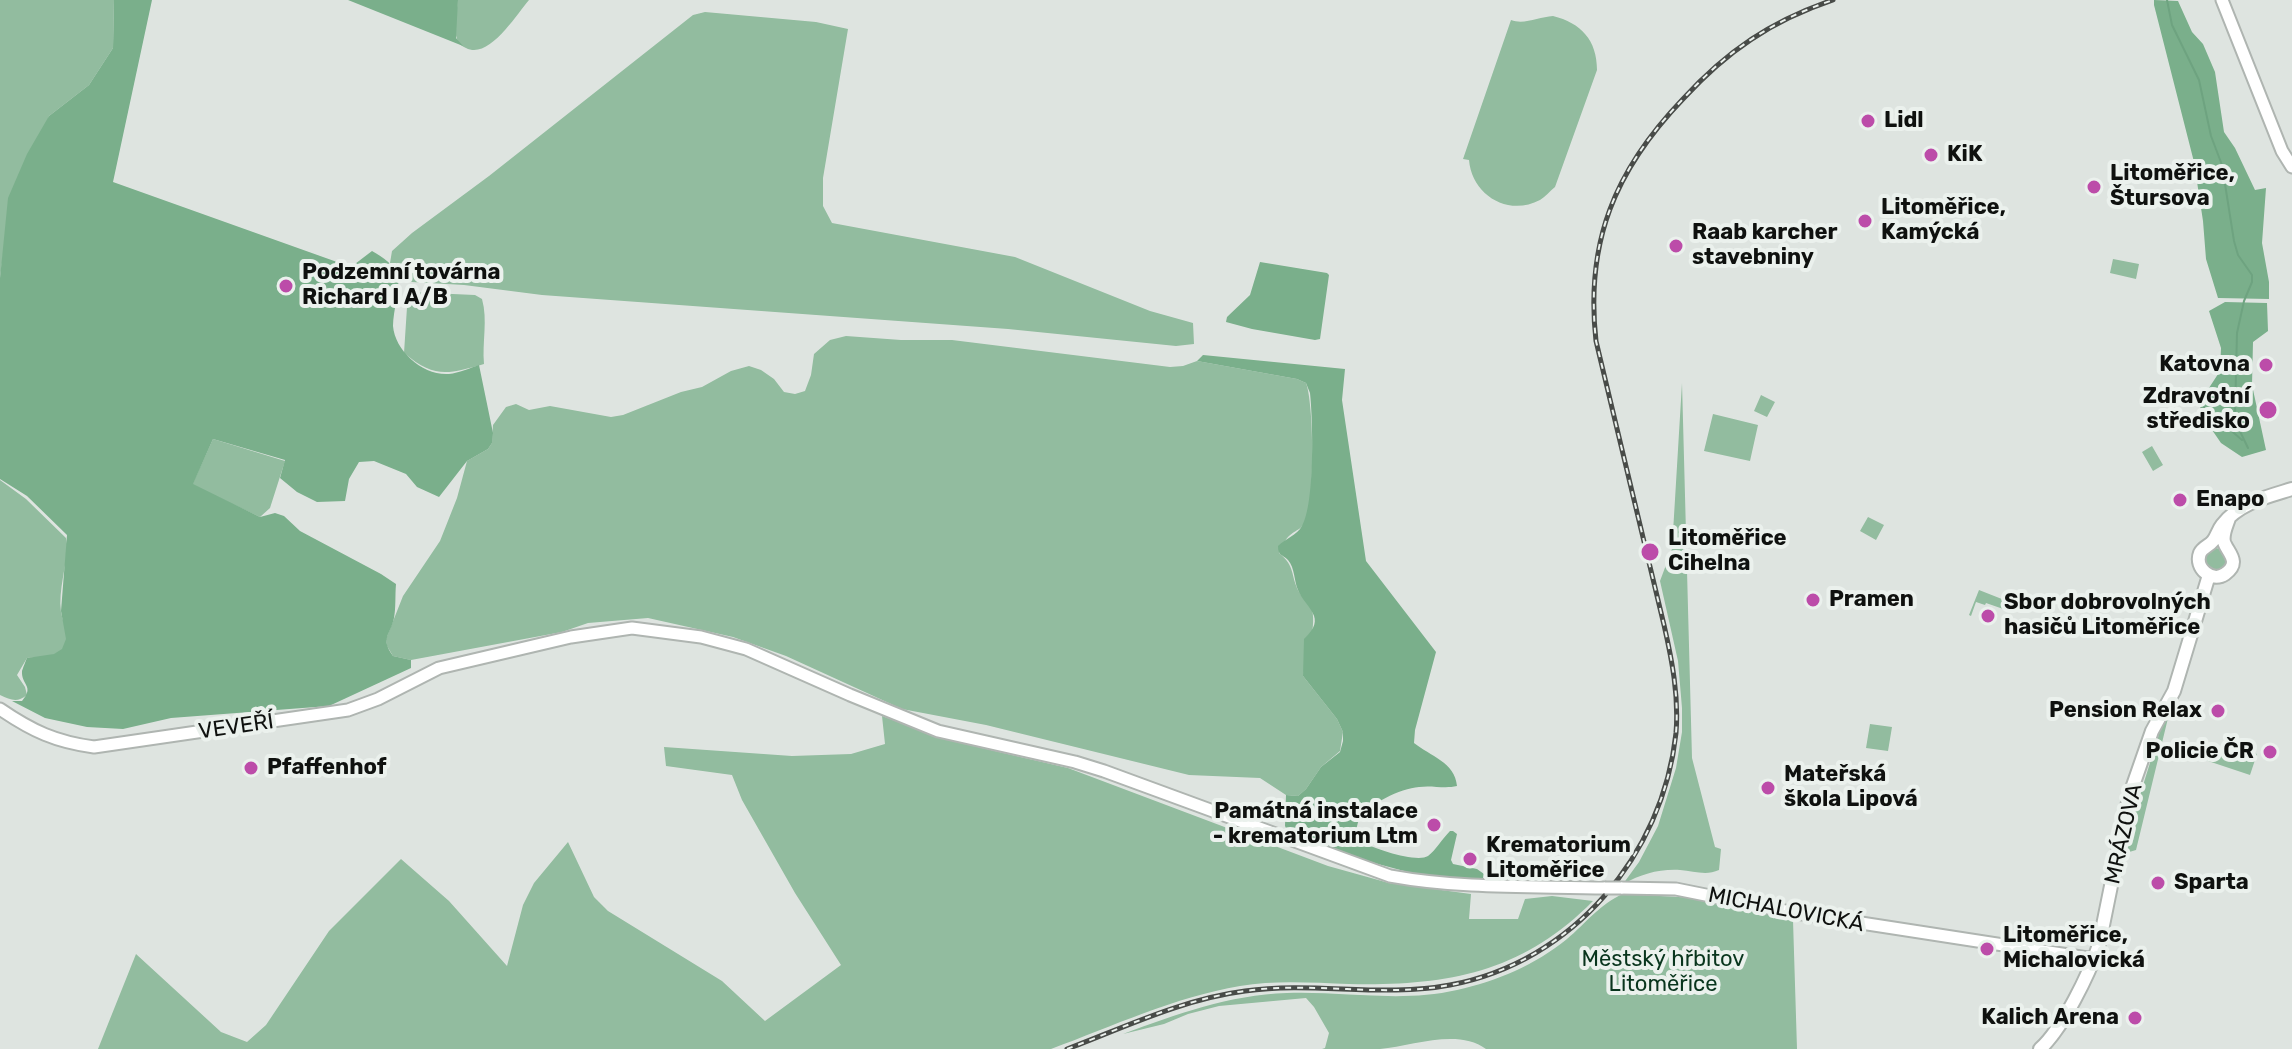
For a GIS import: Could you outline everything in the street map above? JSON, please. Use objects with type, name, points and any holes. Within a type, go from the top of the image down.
[{"type":"main road","points":[[2218,544],[2219,528],[2231,515],[2254,501],[2292,489]]},
{"type":"main road","points":[[2218,544],[2232,555],[2230,568],[2221,576],[2209,575],[2201,567],[2199,557],[2205,547],[2218,544]]},
{"type":"main road","name":"MRÁZOVA","points":[[2040,1049],[2061,1022],[2099,945],[2129,797],[2152,731],[2174,691],[2209,575]]},
{"type":"street","points":[[2222,0],[2282,151],[2292,167]]},
{"type":"street","name":"VEVEŘÍ","points":[[0,709],[28,728],[65,743],[94,747],[348,710],[439,668],[571,637],[632,628],[701,637],[746,649],[938,731],[1104,771],[1390,876],[1430,883],[1476,885]]},
{"type":"street","name":"MICHALOVICKÁ","points":[[1476,885],[1676,889],[1862,924],[2094,959]]},
{"type":"green space","points":[[0,0],[114,0],[113,48],[89,85],[49,116],[3,255],[0,278]]},
{"type":"green space","points":[[114,0],[152,0],[113,182],[351,267],[372,251],[391,265],[398,277],[393,326],[405,353],[420,366],[439,374],[479,365],[493,433],[492,443],[488,449],[467,461],[439,497],[417,487],[406,474],[374,461],[359,462],[349,479],[345,501],[317,502],[297,492],[280,478],[285,460],[213,439],[193,484],[260,517],[275,513],[284,516],[300,531],[396,584],[395,614],[387,645],[393,656],[411,660],[411,668],[329,706],[171,718],[123,729],[87,727],[45,718],[12,701],[22,701],[26,696],[22,671],[27,658],[54,654],[62,649],[66,639],[61,611],[67,535],[27,496],[0,479],[0,278],[8,198],[27,154],[49,116],[89,85],[113,48]]},
{"type":"green space","points":[[348,0],[458,0],[456,38],[463,46]]},
{"type":"green space","points":[[458,0],[529,0],[493,42],[475,50],[460,45],[458,41],[455,25]]},
{"type":"green space","points":[[2154,0],[2178,1],[2215,72],[2224,132],[2255,190],[2266,188],[2262,243],[2269,299],[2218,298],[2206,259],[2194,162]]},
{"type":"green space","points":[[705,12],[816,22],[848,29],[823,178],[823,206],[832,223],[1015,257],[1150,311],[1193,323],[1194,344],[1176,346],[1008,329],[542,295],[412,282],[398,276],[390,263],[392,251],[412,233],[693,15]]},
{"type":"green space","points":[[1553,16],[1572,23],[1586,34],[1594,50],[1597,70],[1555,187],[1540,200],[1528,205],[1504,204],[1484,193],[1469,160],[1463,159],[1511,20],[1526,21]]},
{"type":"green space","points":[[2113,259],[2139,264],[2136,279],[2110,273]]},
{"type":"green space","points":[[1260,262],[1329,275],[1320,339],[1226,322],[1227,317],[1250,295]]},
{"type":"green space","points":[[408,292],[475,295],[482,299],[485,315],[484,364],[451,372],[433,371],[404,353]]},
{"type":"green space","points":[[2225,302],[2267,303],[2268,331],[2253,342],[2252,385],[2266,450],[2242,457],[2221,443],[2199,411],[2220,371],[2221,348],[2209,311]]},
{"type":"green space","points":[[846,336],[952,340],[1170,367],[1197,361],[1306,383],[1312,428],[1310,504],[1304,524],[1291,534],[1279,553],[1288,563],[1296,586],[1313,614],[1303,676],[1337,719],[1343,732],[1340,751],[1321,767],[1306,789],[1298,796],[1286,795],[1260,778],[1189,775],[986,725],[902,709],[786,656],[733,637],[648,618],[588,623],[562,632],[411,660],[393,656],[386,639],[403,596],[440,541],[467,461],[488,449],[492,443],[493,425],[506,407],[516,404],[529,410],[550,406],[611,417],[623,415],[702,387],[731,371],[749,366],[774,379],[784,392],[795,394],[805,391],[814,354],[830,340]]},
{"type":"green space","points":[[1203,355],[1345,369],[1342,400],[1366,561],[1436,652],[1414,743],[1447,765],[1457,786],[1419,787],[1394,794],[1364,814],[1355,833],[1364,843],[1377,849],[1423,858],[1453,831],[1457,834],[1451,860],[1453,864],[1477,869],[1484,874],[1483,878],[1434,879],[1290,836],[1285,826],[1286,795],[1298,796],[1306,789],[1321,767],[1340,752],[1343,741],[1337,719],[1303,676],[1304,639],[1315,619],[1298,590],[1290,563],[1278,549],[1300,529],[1306,515],[1312,461],[1310,393],[1306,383],[1297,379],[1197,361]]},
{"type":"green space","points":[[1682,383],[1692,758],[1715,847],[1721,849],[1719,870],[1705,873],[1657,871],[1623,884],[1658,826],[1676,768],[1682,732],[1678,661],[1660,581],[1672,549]]},
{"type":"green space","points":[[1761,395],[1775,402],[1767,417],[1754,411]]},
{"type":"green space","points":[[1713,414],[1758,425],[1750,461],[1704,451]]},
{"type":"green space","points":[[213,439],[285,461],[270,508],[260,517],[192,485]]},
{"type":"green space","points":[[2152,446],[2163,465],[2153,471],[2142,452]]},
{"type":"green space","points":[[0,480],[26,499],[66,538],[67,544],[60,603],[65,645],[55,654],[27,658],[17,675],[27,695],[17,700],[0,695]]},
{"type":"green space","points":[[1868,517],[1884,525],[1876,540],[1860,531]]},
{"type":"green space","points":[[2215,548],[2223,551],[2226,559],[2223,567],[2215,570],[2207,567],[2204,559],[2207,551]]},
{"type":"green space","points":[[1979,590],[2012,603],[2009,611],[1976,602],[1969,615]]},
{"type":"green space","points":[[2169,714],[2136,850],[2126,853],[2135,811],[2164,718]]},
{"type":"green space","points":[[882,716],[952,741],[1068,768],[1328,866],[1389,883],[1471,894],[1469,919],[1518,919],[1525,899],[1552,896],[1593,901],[1539,945],[1481,970],[1418,982],[1281,982],[1240,986],[1168,1005],[1051,1049],[98,1049],[136,954],[221,1032],[247,1042],[266,1025],[329,931],[401,859],[449,901],[507,966],[523,905],[534,883],[568,842],[594,897],[608,911],[722,981],[765,1021],[841,965],[795,893],[742,800],[732,775],[666,766],[664,747],[792,756],[851,754],[885,744]]},
{"type":"green space","points":[[1870,724],[1892,727],[1888,751],[1866,748]]},
{"type":"green space","points":[[2201,743],[2242,756],[2245,750],[2257,754],[2250,775],[2196,757]]},
{"type":"green space","name":"Městský hřbitov Litoměřice","points":[[1623,894],[1697,898],[1793,920],[1797,1049],[1486,1049],[1475,1043],[1449,1039],[1380,1049],[1322,1049],[1329,1033],[1306,998],[1219,1006],[1123,1034],[1163,1019],[1244,997],[1287,993],[1415,996],[1472,986],[1501,977],[1542,957],[1600,908]]},
{"type":"waterway","points":[[2167,0],[2172,25],[2199,80],[2211,136],[2222,165],[2238,255],[2252,275],[2237,333],[2235,413],[2248,448]]},
{"type":"waterway","points":[[2204,407],[2242,440]]},
{"type":"railway","points":[[1067,1049],[1154,1015],[1222,995],[1271,988],[1424,989],[1494,973],[1535,953],[1572,927],[1604,896],[1631,860],[1652,821],[1668,778],[1676,733],[1677,705],[1667,638],[1596,341],[1595,271],[1601,240],[1610,210],[1639,153],[1659,126],[1700,82],[1751,39],[1833,0]]},
{"type":"place","name":"Lidl","points":[[1868,121]]},
{"type":"place","name":"KiK","points":[[1931,155]]},
{"type":"place","name":"Litoměřice, Štursova","points":[[2094,187]]},
{"type":"place","name":"Litoměřice, Kamýcká","points":[[1865,221]]},
{"type":"place","name":"Raab karcher stavebniny","points":[[1676,246]]},
{"type":"place","name":"Podzemní továrna Richard I A/B","points":[[286,286]]},
{"type":"place","name":"Katovna","points":[[2266,365]]},
{"type":"place","name":"Zdravotní středisko","points":[[2268,410]]},
{"type":"place","name":"Enapo","points":[[2180,500]]},
{"type":"place","name":"Litoměřice Cihelna","points":[[1650,552]]},
{"type":"place","name":"Pramen","points":[[1813,600]]},
{"type":"place","name":"Sbor dobrovolných hasičů Litoměřice","points":[[1988,616]]},
{"type":"place","name":"Pension Relax","points":[[2218,711]]},
{"type":"place","name":"Policie ČR","points":[[2270,752]]},
{"type":"place","name":"Pfaffenhof","points":[[251,768]]},
{"type":"place","name":"Mateřská škola Lipová","points":[[1768,788]]},
{"type":"place","name":"Památná instalace - krematorium Ltm","points":[[1434,825]]},
{"type":"place","name":"Krematorium Litoměřice","points":[[1470,859]]},
{"type":"place","name":"Sparta","points":[[2158,883]]},
{"type":"place","name":"Litoměřice, Michalovická","points":[[1987,949]]},
{"type":"place","name":"Kalich Arena","points":[[2135,1018]]}]
